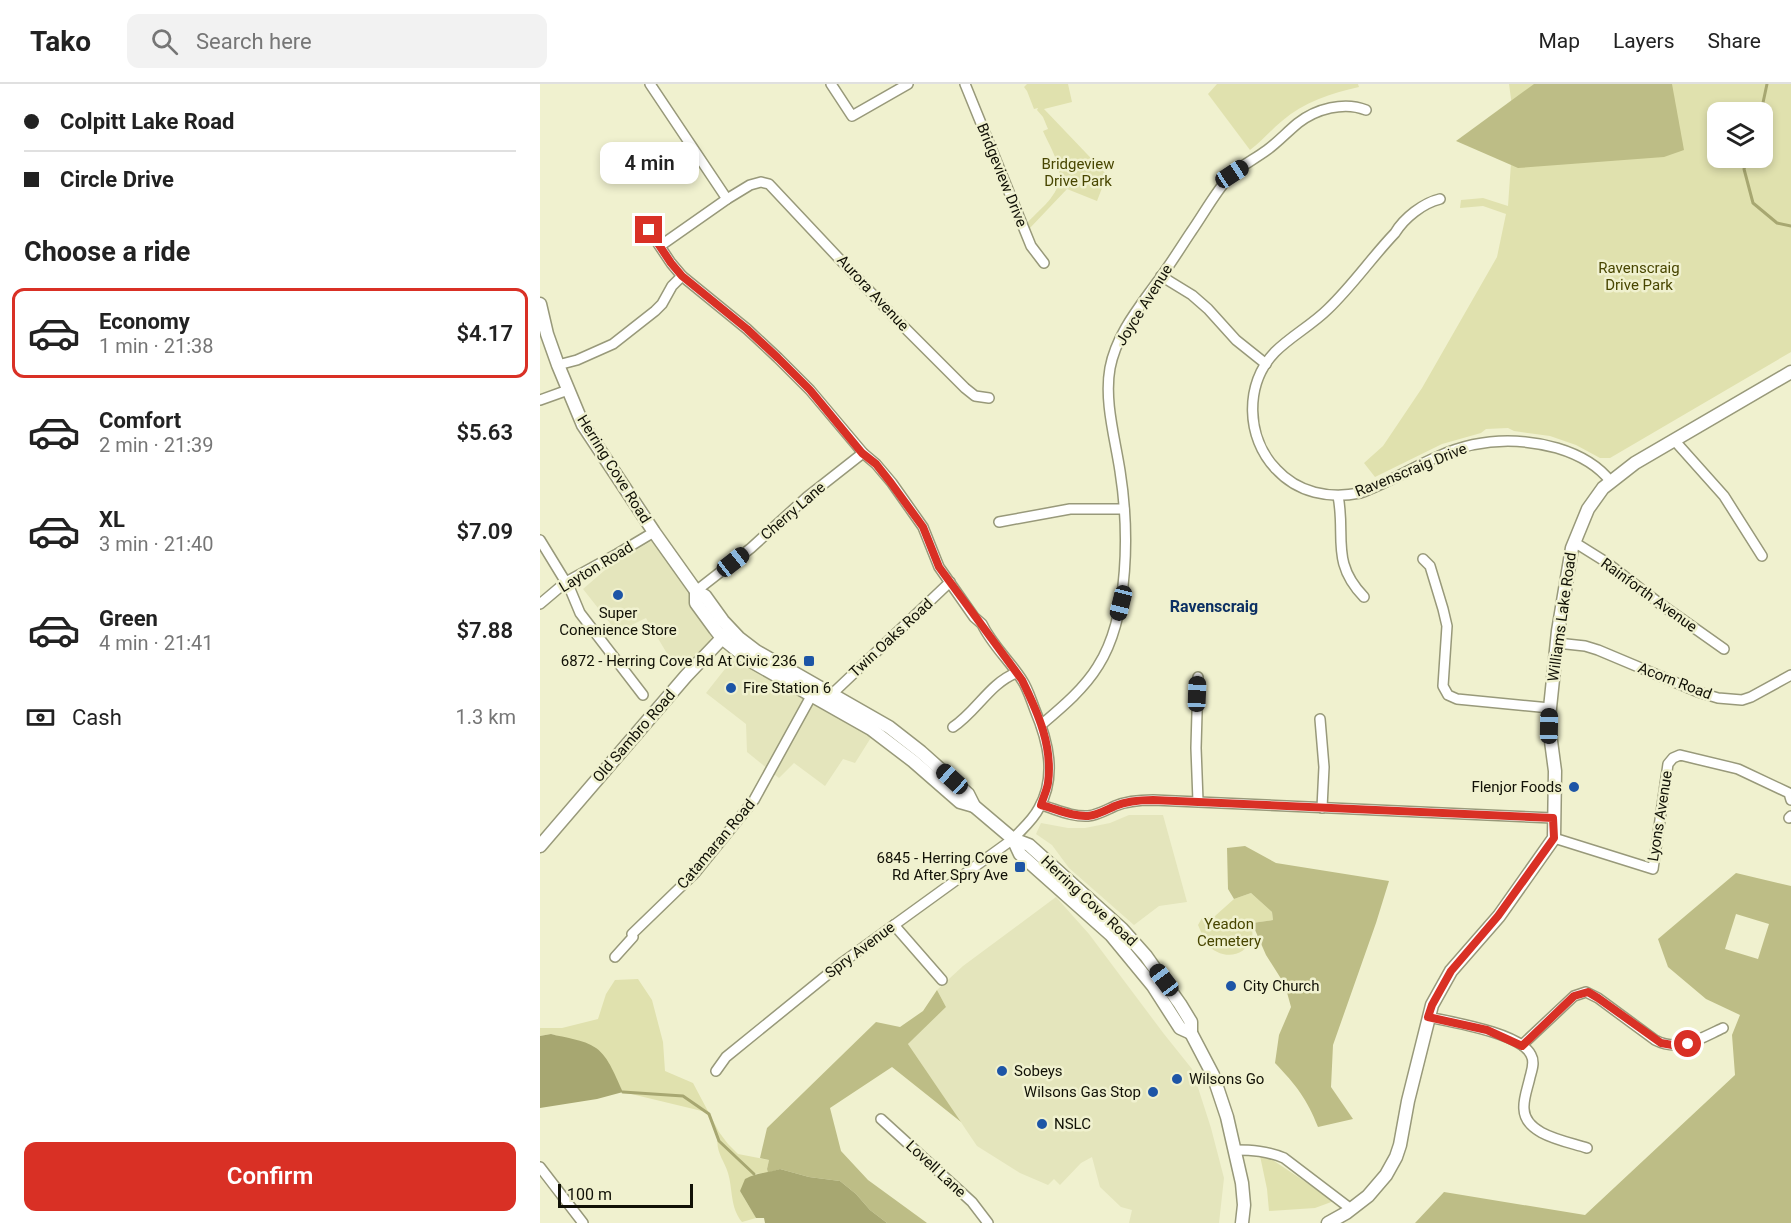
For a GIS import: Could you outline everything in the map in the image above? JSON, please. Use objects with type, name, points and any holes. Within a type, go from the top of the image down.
[{"type":"main road","name":"Herring Cove Road","points":[[540,304],[558,365],[584,425],[654,532],[696,591],[696,603],[749,660],[814,690],[905,754],[960,802],[974,806]]},
{"type":"main road","name":"Williams Lake Road","points":[[1554,838],[1555,771],[1549,726],[1550,708],[1568,571],[1574,542],[1588,508],[1611,482],[1635,463],[1791,372]]},
{"type":"main road","name":"Old Sambro Road","points":[[540,846],[686,676],[727,634]]},
{"type":"main road","name":"Herring Cove Road","points":[[814,690],[832,694],[883,724],[908,742],[968,794],[974,806],[1013,839],[1020,855],[1111,935],[1153,986],[1180,1028],[1191,1033],[1213,1076],[1227,1117],[1242,1183],[1244,1205],[1242,1223]]},
{"type":"main road","points":[[1328,1223],[1351,1209],[1376,1188],[1386,1175],[1396,1157],[1432,1005],[1451,971],[1498,916],[1554,838]]},
{"type":"street","points":[[650,84],[727,199],[660,246]]},
{"type":"street","points":[[831,84],[852,116],[908,84]]},
{"type":"street","name":"Bridgeview Drive","points":[[964,84],[1032,246],[1044,263]]},
{"type":"street","name":"Joyce Avenue","points":[[1041,725],[1092,676],[1111,639],[1121,603],[1124,573],[1124,509],[1108,382],[1119,340],[1232,174],[1313,114],[1345,106],[1366,110]]},
{"type":"street","name":"Aurora Avenue","points":[[727,199],[750,185],[761,182],[776,189],[893,316],[965,388],[975,396],[989,398]]},
{"type":"street","name":"Ravenscraig Drive","points":[[1440,199],[1434,200],[1402,222],[1330,307],[1280,348],[1266,364],[1257,382],[1253,400],[1254,428],[1260,446],[1278,472],[1296,485],[1316,493],[1338,496],[1371,489],[1451,451],[1476,444],[1501,441],[1526,442],[1562,450],[1593,465],[1611,482]]},
{"type":"street","points":[[649,230],[682,276],[747,329],[810,390],[862,453],[876,464],[923,527],[939,567],[974,617],[982,624],[1026,689],[1048,745],[1050,762],[1048,786],[1041,805],[1066,813],[1088,816],[1138,800],[1553,818]]},
{"type":"street","points":[[558,365],[577,360],[613,344],[655,311],[662,304],[672,286],[682,276]]},
{"type":"street","points":[[1161,276],[1192,295],[1236,340],[1266,364]]},
{"type":"street","points":[[540,400],[568,390]]},
{"type":"street","points":[[1674,440],[1724,496],[1762,556]]},
{"type":"street","name":"Cherry Lane","points":[[696,591],[751,548],[807,497],[862,453]]},
{"type":"street","points":[[1338,496],[1341,511],[1340,550],[1343,564],[1351,581],[1364,597]]},
{"type":"street","points":[[999,522],[1070,509],[1124,509]]},
{"type":"street","name":"Layton Road","points":[[540,604],[566,582],[654,532]]},
{"type":"street","points":[[540,540],[566,582],[580,613],[643,695]]},
{"type":"street","name":"Rainforth Avenue","points":[[1574,542],[1606,562],[1724,649]]},
{"type":"street","points":[[1423,559],[1430,566],[1447,626],[1443,686],[1448,695],[1457,699],[1550,708]]},
{"type":"street","name":"Twin Oaks Road","points":[[832,694],[950,582]]},
{"type":"street","name":"Acorn Road","points":[[1557,644],[1585,646],[1598,650],[1698,692],[1718,698],[1742,700],[1791,675]]},
{"type":"street","points":[[953,727],[998,684],[1016,674]]},
{"type":"street","points":[[1198,677],[1196,748],[1198,801]]},
{"type":"street","name":"Catamaran Road","points":[[615,957],[633,937],[632,934],[695,873],[754,800],[814,690]]},
{"type":"street","points":[[1320,719],[1324,767],[1322,808]]},
{"type":"street","name":"Lyons Avenue","points":[[1554,838],[1653,869],[1668,767],[1670,760],[1677,755],[1687,755],[1738,770],[1789,793],[1791,800]]},
{"type":"street","name":"Spry Avenue","points":[[716,1071],[726,1057],[843,962],[1013,839],[1041,805]]},
{"type":"street","points":[[894,925],[942,980]]},
{"type":"street","points":[[1522,1046],[1574,996],[1586,992],[1598,998],[1655,1040],[1666,1045],[1683,1046],[1723,1028]]},
{"type":"street","points":[[1428,1017],[1487,1030],[1522,1046],[1529,1052],[1533,1061],[1524,1105],[1527,1120],[1539,1132],[1587,1148]]},
{"type":"street","name":"Lovell Lane","points":[[881,1119],[972,1203],[988,1223]]},
{"type":"street","points":[[1235,1149],[1256,1150],[1284,1158],[1351,1209]]},
{"type":"street","points":[[540,1167],[583,1223]]},
{"type":"shaded area","points":[[1534,84],[1672,84],[1684,150],[1664,157],[1518,168],[1456,141]]},
{"type":"shaded area","points":[[655,539],[727,634],[691,674],[672,662],[646,618],[617,632],[583,589],[612,564]]},
{"type":"shaded area","points":[[736,655],[872,736],[855,763],[843,759],[825,786],[794,763],[779,778],[747,752],[746,724],[706,693]]},
{"type":"shaded area","points":[[1129,815],[1163,815],[1187,902],[1159,906],[1134,925],[1069,868],[1052,845],[1036,834],[1041,823],[1068,828],[1085,828],[1110,823]]},
{"type":"shaded area","points":[[1245,846],[1276,863],[1389,881],[1333,1045],[1331,1087],[1353,1119],[1318,1127],[1310,1108],[1300,1093],[1275,1063],[1279,1035],[1291,1007],[1285,985],[1266,955],[1252,923],[1273,920],[1272,912],[1251,893],[1234,899],[1228,889],[1227,848]]},
{"type":"shaded area","points":[[1736,873],[1791,886],[1791,1223],[1415,1223],[1444,1192],[1585,1215],[1735,1075],[1732,1035],[1740,1015],[1706,999],[1668,967],[1658,939]],"holes":[[[1736,914],[1769,924],[1758,959],[1725,949]]]},
{"type":"shaded area","points":[[1056,897],[1089,934],[1192,1069],[1224,1178],[1219,1223],[1129,1223],[1132,1210],[1121,1207],[1100,1187],[1092,1157],[1081,1163],[1060,1185],[1054,1179],[1048,1185],[1020,1173],[977,1146],[908,1044],[946,1007],[937,990],[963,966]]},
{"type":"shaded area","points":[[937,990],[946,1007],[908,1044],[961,1122],[892,1067],[830,1108],[841,1151],[868,1180],[927,1223],[887,1223],[840,1181],[809,1177],[780,1169],[768,1173],[769,1160],[760,1158],[767,1128],[876,1022],[900,1027],[923,1011]]},
{"type":"shaded area","points":[[551,1034],[580,1041],[601,1052],[623,1092],[597,1099],[540,1108],[540,1036]]},
{"type":"shaded area","points":[[780,1169],[809,1177],[840,1181],[887,1223],[765,1223],[764,1218],[756,1218],[740,1191],[745,1179]]},
{"type":"green space","name":"Bridgeview Drive Park","points":[[1027,84],[1068,84],[1072,102],[1044,109],[1107,175],[1097,201],[1067,189],[1029,229],[1027,223],[1055,193],[1059,181],[1059,168],[1043,131],[1048,129],[1043,117],[1037,110],[1038,108],[1034,109],[1024,87]]},
{"type":"green space","points":[[1217,84],[1358,84],[1359,87],[1328,95],[1309,103],[1290,114],[1250,150],[1208,94]]},
{"type":"green space","name":"Ravenscraig Drive Park","points":[[1509,84],[1791,84],[1791,352],[1610,458],[1600,458],[1576,445],[1550,436],[1514,431],[1508,428],[1486,429],[1481,433],[1442,444],[1375,477],[1364,463],[1383,446],[1422,388],[1497,257],[1506,214],[1483,206],[1460,208],[1461,200],[1483,198],[1508,206],[1514,121]]},
{"type":"green space","name":"Yeadon Cemetery","points":[[1251,893],[1272,912],[1273,920],[1252,923],[1252,938],[1248,945],[1238,953],[1231,955],[1212,949],[1206,943],[1198,925],[1202,918],[1215,916],[1234,899]]},
{"type":"green space","points":[[638,979],[652,1000],[663,1042],[665,1071],[693,1083],[719,1132],[738,1154],[769,1160],[768,1173],[754,1174],[740,1191],[756,1218],[742,1222],[738,1216],[728,1173],[719,1151],[718,1137],[706,1112],[623,1092],[607,1062],[563,1038],[551,1034],[540,1036],[540,1028],[562,1028],[598,1019],[606,994],[615,980]]},
{"type":"green space","points":[[1259,1151],[1334,1201],[1315,1208],[1269,1211]]},
{"type":"waterway","points":[[1763,102],[1767,84]]},
{"type":"waterway","points":[[1744,168],[1753,203],[1777,223],[1791,226]]},
{"type":"waterway","points":[[623,1092],[683,1096],[709,1114],[719,1141],[754,1174]]},
{"type":"place","name":"Super Conenience Store","points":[[618,595]]},
{"type":"place","name":"6872 - Herring Cove Rd At Civic 236","points":[[809,661]]},
{"type":"place","name":"Fire Station 6","points":[[731,688]]},
{"type":"place","name":"Flenjor Foods","points":[[1574,787]]},
{"type":"place","name":"6845 - Herring Cove Rd After Spry Ave","points":[[1020,867]]},
{"type":"place","name":"City Church","points":[[1231,986]]},
{"type":"place","name":"Sobeys","points":[[1002,1071]]},
{"type":"place","name":"Wilsons Go","points":[[1177,1079]]},
{"type":"place","name":"Wilsons Gas Stop","points":[[1153,1092]]},
{"type":"place","name":"NSLC","points":[[1042,1124]]},
{"type":"district","name":"Ravenscraig","points":[[1214,606]]},
{"type":"route","points":[[649,230],[671,263],[687,281],[747,329],[810,390],[862,453],[876,464],[923,527],[939,567],[1022,680],[1030,698],[1048,745],[1050,762],[1048,786],[1041,805],[1066,813],[1088,816],[1126,802],[1153,800],[1553,818],[1554,838],[1498,916],[1451,971],[1428,1017],[1487,1030],[1522,1046],[1574,996],[1588,992],[1655,1040],[1666,1045],[1688,1044]]}]
